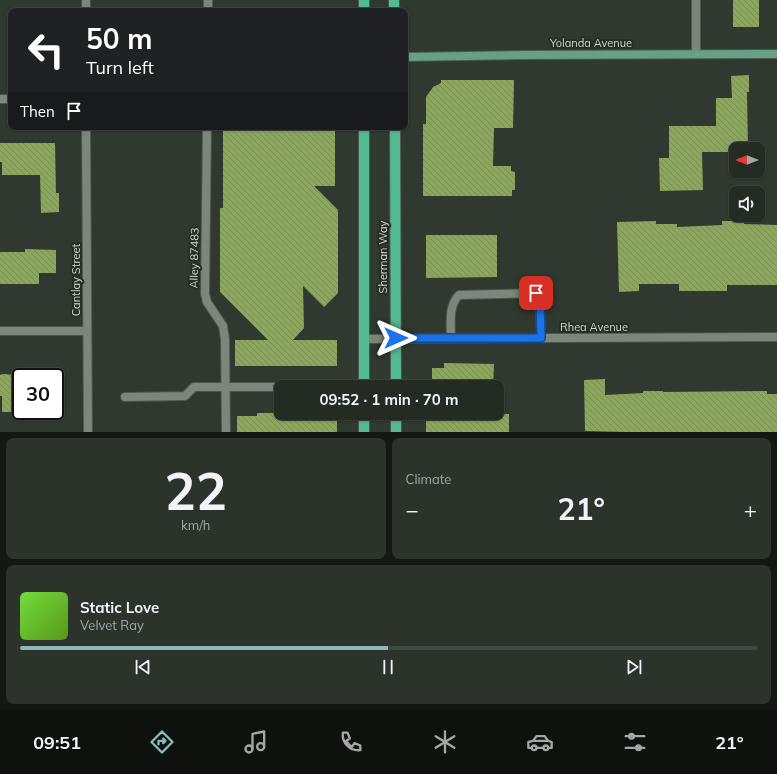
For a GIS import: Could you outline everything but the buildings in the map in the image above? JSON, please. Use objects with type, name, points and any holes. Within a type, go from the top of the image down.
[{"type":"main road","name":"Sherman Way","points":[[364,130],[364,380]]},
{"type":"main road","name":"Sherman Way","points":[[394,130],[396,380]]},
{"type":"main road","points":[[364,420],[364,432]]},
{"type":"main road","points":[[396,420],[396,432]]},
{"type":"street","points":[[696,0],[696,54]]},
{"type":"street","name":"Yolanda Avenue","points":[[408,57],[777,54]]},
{"type":"street","name":"Cantlay Street","points":[[86,130],[88,432]]},
{"type":"street","name":"Alley 87483","points":[[207,130],[205,294],[207,302],[223,326],[226,340],[226,432]]},
{"type":"street","points":[[451,338],[451,312],[454,300],[459,295],[536,293],[540,297],[541,338]]},
{"type":"street","points":[[0,331],[87,331]]},
{"type":"street","name":"Rhea Avenue","points":[[364,339],[777,337]]},
{"type":"street","points":[[125,397],[185,396],[194,387],[274,387]]},
{"type":"route","points":[[396,338],[541,338],[540,297],[536,293]]}]
